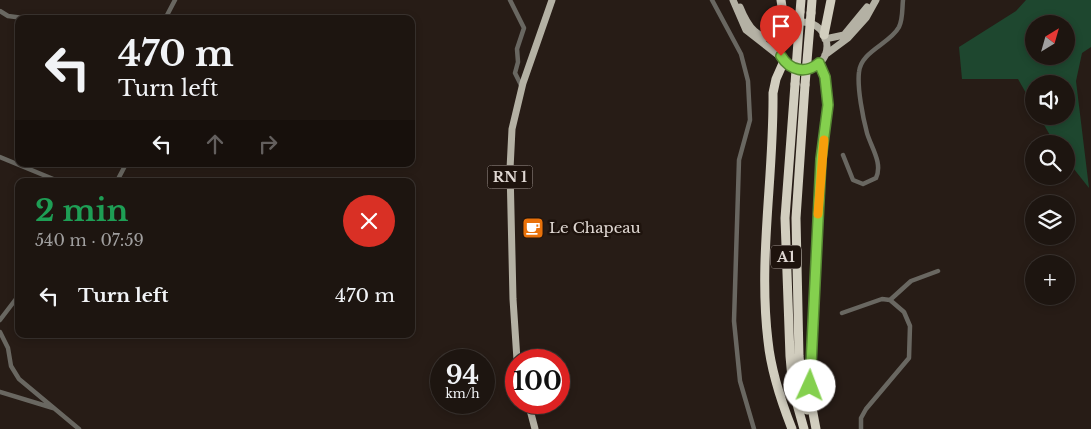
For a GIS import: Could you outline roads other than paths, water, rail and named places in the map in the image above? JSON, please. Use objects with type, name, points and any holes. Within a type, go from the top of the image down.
[{"type":"highway","points":[[781,0],[784,20],[782,36]]},
{"type":"highway","name":"A1","points":[[801,0],[785,218],[793,390],[804,429]]},
{"type":"highway","name":"A1","points":[[812,0],[796,218],[799,356],[802,389],[815,429]]},
{"type":"highway","points":[[824,37],[831,0]]},
{"type":"highway","points":[[815,429],[810,396],[810,375],[821,159],[828,105],[824,57]]},
{"type":"highway","points":[[784,60],[776,78],[773,93],[765,288],[770,360],[782,405],[792,429]]},
{"type":"main road","name":"RN 1","points":[[515,349],[510,168],[512,129],[522,87],[552,0]]},
{"type":"main road","points":[[733,0],[746,30],[795,69],[804,70],[848,38],[866,18],[876,0]]},
{"type":"main road","points":[[737,0],[746,19],[758,34],[766,39],[782,36]]},
{"type":"main road","points":[[824,37],[840,37],[848,32],[872,0]]},
{"type":"main road","points":[[784,60],[779,49],[782,36],[793,25],[806,23],[814,26],[824,37],[825,77]]},
{"type":"main road","points":[[531,414],[535,429]]},
{"type":"street","points":[[167,15],[175,0]]},
{"type":"street","points":[[510,0],[524,28],[517,49],[518,62],[515,73],[522,87]]},
{"type":"street","points":[[712,0],[741,54],[748,80],[750,120],[739,160],[734,321],[740,381],[754,429]]},
{"type":"street","points":[[843,155],[854,180],[868,184],[876,178],[879,168],[867,133],[858,73],[864,60],[890,38],[898,28],[902,17],[903,0]]},
{"type":"street","points":[[0,11],[8,16],[15,17]]},
{"type":"street","points":[[0,157],[15,163]]},
{"type":"street","points":[[24,167],[51,178]]},
{"type":"street","points":[[890,300],[911,281],[938,271]]},
{"type":"street","points":[[842,313],[882,299],[890,300],[904,312],[908,319],[911,351],[905,364],[863,413],[861,429]]},
{"type":"street","points":[[0,320],[15,300]]},
{"type":"street","points":[[0,332],[8,348],[11,366],[19,379],[79,429]]},
{"type":"street","points":[[0,392],[54,408]]},
{"type":"place","name":"Le Chapeau","points":[[533,228]]}]
